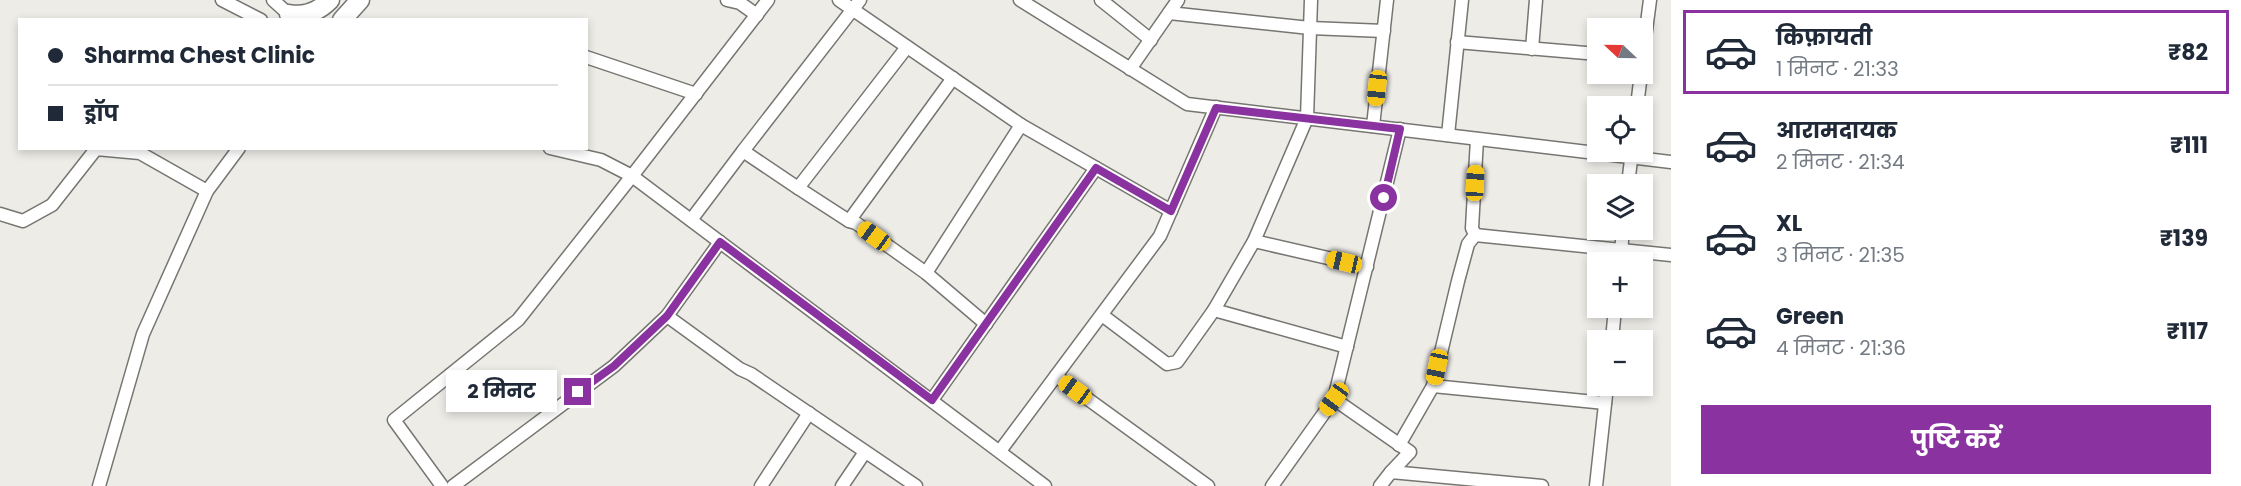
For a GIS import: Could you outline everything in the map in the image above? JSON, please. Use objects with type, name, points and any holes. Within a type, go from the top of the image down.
[{"type":"street","points":[[222,0],[257,18]]},
{"type":"street","points":[[273,0],[292,17],[313,12],[330,0]]},
{"type":"street","points":[[344,18],[360,0]]},
{"type":"street","points":[[727,0],[740,3],[757,15]]},
{"type":"street","points":[[442,486],[394,420],[518,320],[768,0]]},
{"type":"street","points":[[839,0],[856,4],[907,47],[1022,125],[1171,211]]},
{"type":"street","points":[[1020,0],[1187,104],[1477,139],[1587,150]]},
{"type":"street","points":[[1101,0],[1150,40]]},
{"type":"street","points":[[1130,69],[1178,0]]},
{"type":"street","points":[[1102,315],[1167,364],[1173,364],[1177,362],[1214,310],[1254,241],[1307,118],[1311,0]]},
{"type":"street","points":[[1373,126],[1387,0]]},
{"type":"street","points":[[1448,135],[1462,0]]},
{"type":"street","points":[[1532,49],[1536,0]]},
{"type":"street","points":[[1648,18],[1650,0]]},
{"type":"street","points":[[691,220],[856,4]]},
{"type":"street","points":[[1169,13],[1310,28],[1384,31]]},
{"type":"street","points":[[1458,42],[1587,53]]},
{"type":"street","points":[[798,188],[907,47]]},
{"type":"street","points":[[588,58],[696,94]]},
{"type":"street","points":[[849,221],[953,78]]},
{"type":"street","points":[[1000,451],[1160,236],[1216,108]]},
{"type":"street","points":[[926,273],[1022,125]]},
{"type":"street","points":[[1272,486],[1334,399],[1400,129]]},
{"type":"street","points":[[1399,445],[1433,386],[1468,244],[1474,235],[1477,139]]},
{"type":"street","points":[[0,214],[22,221],[52,205],[95,150]]},
{"type":"street","points":[[107,150],[140,153],[207,191]]},
{"type":"street","points":[[99,486],[143,334],[207,191],[238,150]]},
{"type":"street","points":[[558,150],[601,160],[632,177],[1045,486]]},
{"type":"street","points":[[743,151],[849,221],[856,223],[926,273],[986,324]]},
{"type":"street","points":[[1653,158],[1671,162]]},
{"type":"street","points":[[932,400],[1096,168]]},
{"type":"street","points":[[1474,235],[1592,252]]},
{"type":"street","points":[[1254,241],[1367,267]]},
{"type":"street","points":[[453,486],[614,366],[667,316],[720,242]]},
{"type":"street","points":[[1653,255],[1671,255]]},
{"type":"street","points":[[1214,310],[1347,346]]},
{"type":"street","points":[[667,316],[740,369],[751,374],[916,486]]},
{"type":"street","points":[[1056,376],[1208,486]]},
{"type":"street","points":[[1433,386],[1605,403]]},
{"type":"street","points":[[1596,486],[1606,396]]},
{"type":"street","points":[[1334,399],[1410,452],[1380,486]]},
{"type":"street","points":[[761,486],[808,413]]},
{"type":"street","points":[[842,486],[866,452]]},
{"type":"street","points":[[1391,472],[1542,486]]},
{"type":"route","points":[[578,392],[614,366],[667,316],[720,242],[932,400],[1096,168],[1171,211],[1216,108],[1400,129],[1384,198]]}]
